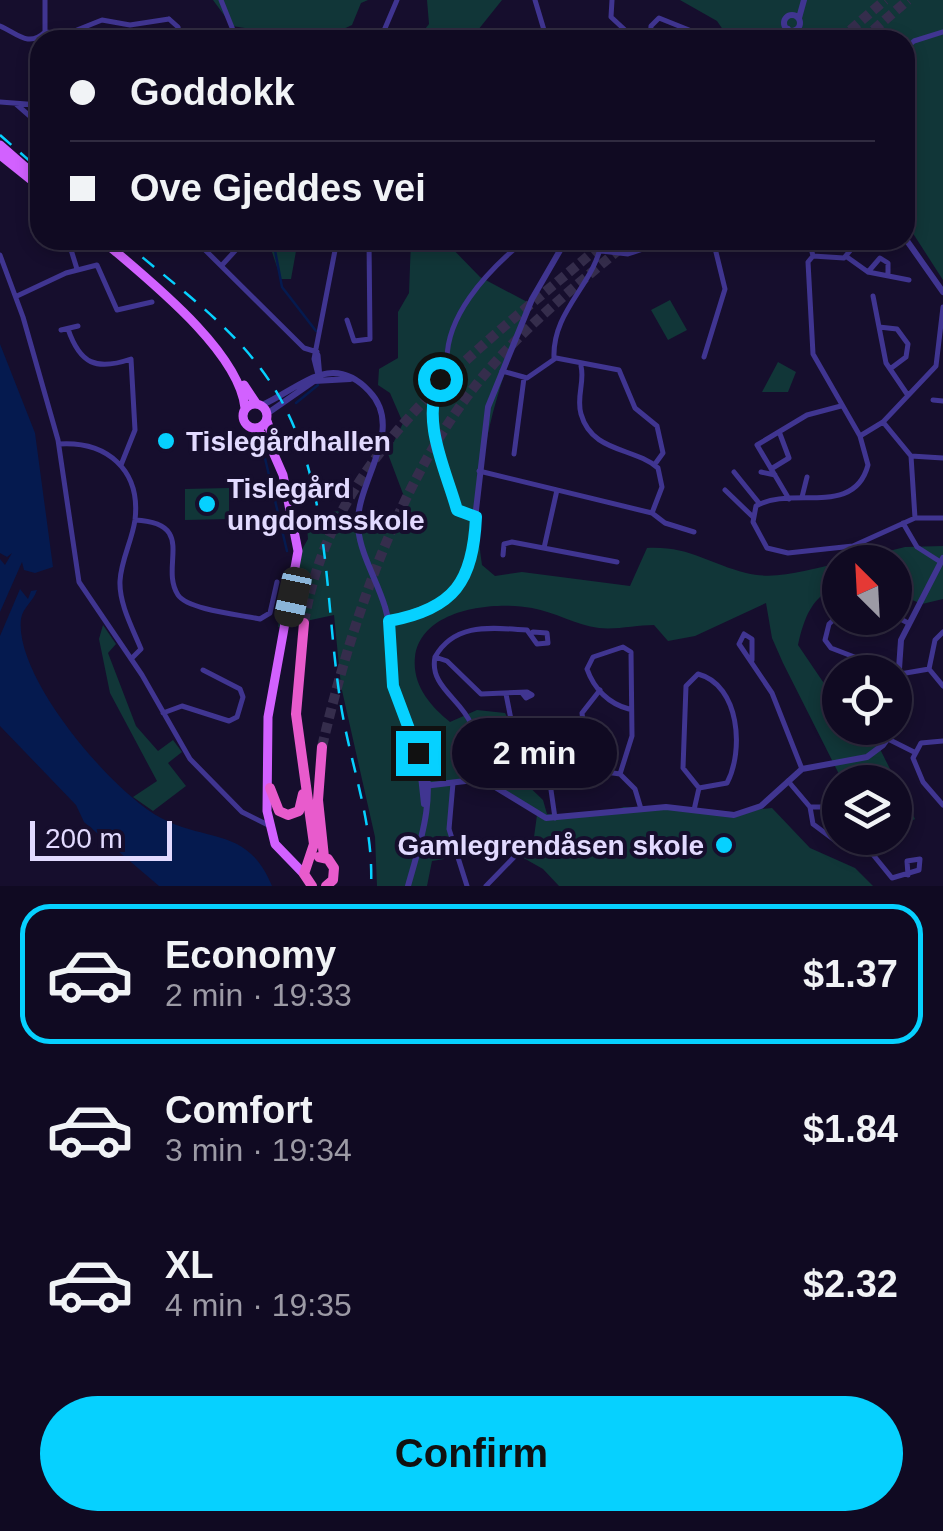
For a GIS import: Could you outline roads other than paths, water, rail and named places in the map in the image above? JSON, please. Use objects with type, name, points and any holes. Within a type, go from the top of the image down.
[{"type":"highway","points":[[304,623],[296,692],[316,859]]},
{"type":"highway","points":[[312,886],[304,874],[316,859],[322,747]]},
{"type":"highway","points":[[270,788],[279,810],[296,814],[303,801],[303,773]]},
{"type":"highway","points":[[316,859],[334,868],[329,885]]},
{"type":"main road","points":[[0,146],[30,174]]},
{"type":"main road","points":[[0,155],[30,176]]},
{"type":"main road","points":[[112,250],[207,340],[240,388],[245,422],[269,443],[283,475],[297,541],[293,597],[268,717],[267,810],[277,848],[304,874]]},
{"type":"main road","points":[[121,250],[202,327],[263,410],[294,492],[302,551],[273,718],[270,788],[279,841],[294,857],[316,859]]},
{"type":"main road","points":[[245,408],[263,410]]},
{"type":"main road","points":[[256,428],[263,410]]},
{"type":"street","points":[[45,0],[45,30]]},
{"type":"street","points":[[221,0],[233,30]]},
{"type":"street","points":[[384,30],[397,0]]},
{"type":"street","points":[[535,0],[544,30]]},
{"type":"street","points":[[612,0],[610,17],[625,30]]},
{"type":"street","points":[[784,30],[793,24],[804,1]]},
{"type":"street","points":[[77,30],[102,20],[130,25],[170,16],[178,30]]},
{"type":"street","points":[[651,30],[659,18],[690,30]]},
{"type":"street","points":[[793,24],[797,30]]},
{"type":"street","points":[[0,26],[30,39]]},
{"type":"street","points":[[915,41],[943,32]]},
{"type":"street","points":[[0,102],[30,104]]},
{"type":"street","points":[[16,104],[30,116]]},
{"type":"street","points":[[71,250],[77,270]]},
{"type":"street","points":[[207,250],[300,345],[317,352]]},
{"type":"street","points":[[224,264],[236,250]]},
{"type":"street","points":[[319,375],[317,352],[336,250]]},
{"type":"street","points":[[347,320],[354,341],[370,339],[370,250]]},
{"type":"street","points":[[476,517],[464,516],[455,506],[454,490],[438,454],[434,402],[438,383],[448,370],[445,350],[456,322],[491,272],[514,250]]},
{"type":"street","points":[[389,621],[426,610],[454,593],[471,563],[486,415],[538,288],[560,250]]},
{"type":"street","points":[[514,454],[524,378],[554,358],[561,315],[580,294],[600,250],[628,254],[640,250]]},
{"type":"street","points":[[704,357],[724,289],[714,250]]},
{"type":"street","points":[[811,250],[813,256]]},
{"type":"street","points":[[847,257],[852,250]]},
{"type":"street","points":[[913,250],[943,292]]},
{"type":"street","points":[[0,255],[17,296],[59,444],[76,576],[202,775],[247,816],[269,826]]},
{"type":"street","points":[[813,256],[847,257],[868,272],[909,280]]},
{"type":"street","points":[[757,506],[789,499],[839,496],[858,486],[868,465],[860,436],[814,354],[808,262],[813,256]]},
{"type":"street","points":[[868,272],[880,258],[888,263],[888,274]]},
{"type":"street","points":[[17,296],[77,270],[100,267],[117,310],[152,302]]},
{"type":"street","points":[[873,296],[890,369],[907,394]]},
{"type":"street","points":[[860,436],[883,422],[907,394],[939,369],[943,307]]},
{"type":"street","points":[[78,326],[65,330],[80,356],[90,364],[106,366],[131,359],[136,417],[131,446],[122,465]]},
{"type":"street","points":[[878,327],[897,328],[908,344],[906,357],[890,369]]},
{"type":"street","points":[[554,358],[581,366],[614,368],[622,373],[635,408],[656,424],[661,436],[662,457],[655,464]]},
{"type":"street","points":[[581,366],[579,405],[586,427],[608,446],[655,464]]},
{"type":"street","points":[[502,371],[524,378]]},
{"type":"street","points":[[263,410],[319,375],[354,380],[374,397],[383,421],[382,440],[361,493],[358,516],[363,550],[389,621],[393,686],[411,729],[427,785],[425,815],[408,886]]},
{"type":"street","points":[[933,400],[943,401]]},
{"type":"street","points":[[789,499],[757,446],[807,415],[841,406]]},
{"type":"street","points":[[883,422],[911,456],[915,518]]},
{"type":"street","points":[[769,486],[789,458],[780,433]]},
{"type":"street","points":[[59,444],[105,450],[122,465],[134,520],[120,582],[141,649],[131,659]]},
{"type":"street","points":[[911,456],[943,458]]},
{"type":"street","points":[[652,513],[662,487],[655,464]]},
{"type":"street","points":[[479,471],[652,513],[665,524],[694,532]]},
{"type":"street","points":[[734,472],[757,506]]},
{"type":"street","points":[[761,472],[775,475]]},
{"type":"street","points":[[802,498],[807,477]]},
{"type":"street","points":[[544,548],[557,490]]},
{"type":"street","points":[[725,490],[753,517],[767,548],[788,553],[853,546],[915,518],[943,518]]},
{"type":"street","points":[[753,517],[757,506]]},
{"type":"street","points":[[134,520],[162,524],[175,558],[176,588],[186,602],[260,620],[270,613],[277,582]]},
{"type":"street","points":[[904,523],[918,547],[941,560],[912,616]]},
{"type":"street","points":[[503,556],[507,542],[504,534]]},
{"type":"street","points":[[507,542],[617,562]]},
{"type":"street","points":[[477,779],[474,732],[464,710],[436,679],[435,657],[447,641],[471,629],[533,632]]},
{"type":"street","points":[[929,669],[934,644],[943,632]]},
{"type":"street","points":[[752,660],[752,638],[744,634],[739,644],[778,706],[802,769]]},
{"type":"street","points":[[826,635],[831,648],[851,655]]},
{"type":"street","points":[[620,774],[632,736],[632,656],[627,648],[589,660],[589,676],[600,690],[615,705],[629,709]]},
{"type":"street","points":[[435,657],[447,662],[481,694],[522,693]]},
{"type":"street","points":[[912,672],[929,669]]},
{"type":"street","points":[[929,669],[943,686]]},
{"type":"street","points":[[163,713],[182,706],[228,721],[236,717],[240,689],[203,670]]},
{"type":"street","points":[[698,674],[722,693],[737,739],[727,783],[699,788],[683,768],[686,686],[698,674]]},
{"type":"street","points":[[600,690],[584,706],[587,756],[599,770],[620,774],[635,789],[641,809]]},
{"type":"street","points":[[506,694],[517,750],[550,784],[562,786]]},
{"type":"street","points":[[914,752],[926,740],[943,741]]},
{"type":"street","points":[[427,785],[477,779],[491,783],[537,815],[555,818],[641,809],[744,813],[767,802],[802,769],[860,759],[880,745]]},
{"type":"street","points":[[900,745],[914,752],[923,782],[943,805]]},
{"type":"street","points":[[453,782],[448,830],[467,886]]},
{"type":"street","points":[[788,782],[810,807],[810,820],[822,830]]},
{"type":"street","points":[[550,784],[555,818]]},
{"type":"street","points":[[694,810],[699,788]]},
{"type":"street","points":[[810,807],[822,806]]},
{"type":"street","points":[[247,816],[267,810]]},
{"type":"street","points":[[486,886],[518,853]]},
{"type":"street","points":[[873,855],[892,878],[908,875]]},
{"type":"water","points":[[0,344],[35,433],[53,567],[35,573],[24,570],[22,562],[0,612],[0,559],[5,565],[12,553],[7,557],[0,553]]},
{"type":"water","points":[[20,589],[28,599],[31,591],[37,590],[21,619],[23,643],[33,671],[49,701],[93,759],[117,784],[161,818],[239,845],[262,867],[272,886],[159,886],[84,822],[76,805],[0,726],[0,636]]},
{"type":"waterway","points":[[275,250],[282,287],[316,331]]},
{"type":"waterway","points":[[296,403],[318,385]]},
{"type":"waterway","points":[[264,454],[287,551]]},
{"type":"tunnel","points":[[850,30],[885,0]]},
{"type":"tunnel","points":[[874,30],[908,0]]},
{"type":"tunnel","points":[[304,623],[320,561],[346,505],[379,453],[419,406],[464,363],[595,250]]},
{"type":"tunnel","points":[[322,747],[364,600],[428,456],[455,413],[501,356],[618,250]]},
{"type":"railway","points":[[0,135],[30,161]]},
{"type":"railway","points":[[134,250],[213,317],[246,351],[284,406],[301,445],[321,528],[340,699],[369,838],[371,886]]},
{"type":"place","name":"Tislegårdhallen","points":[[166,441]]},
{"type":"place","name":"Tislegård ungdomsskole","points":[[207,504]]},
{"type":"place","name":"Gamlegrendåsen skole","points":[[724,845]]}]
